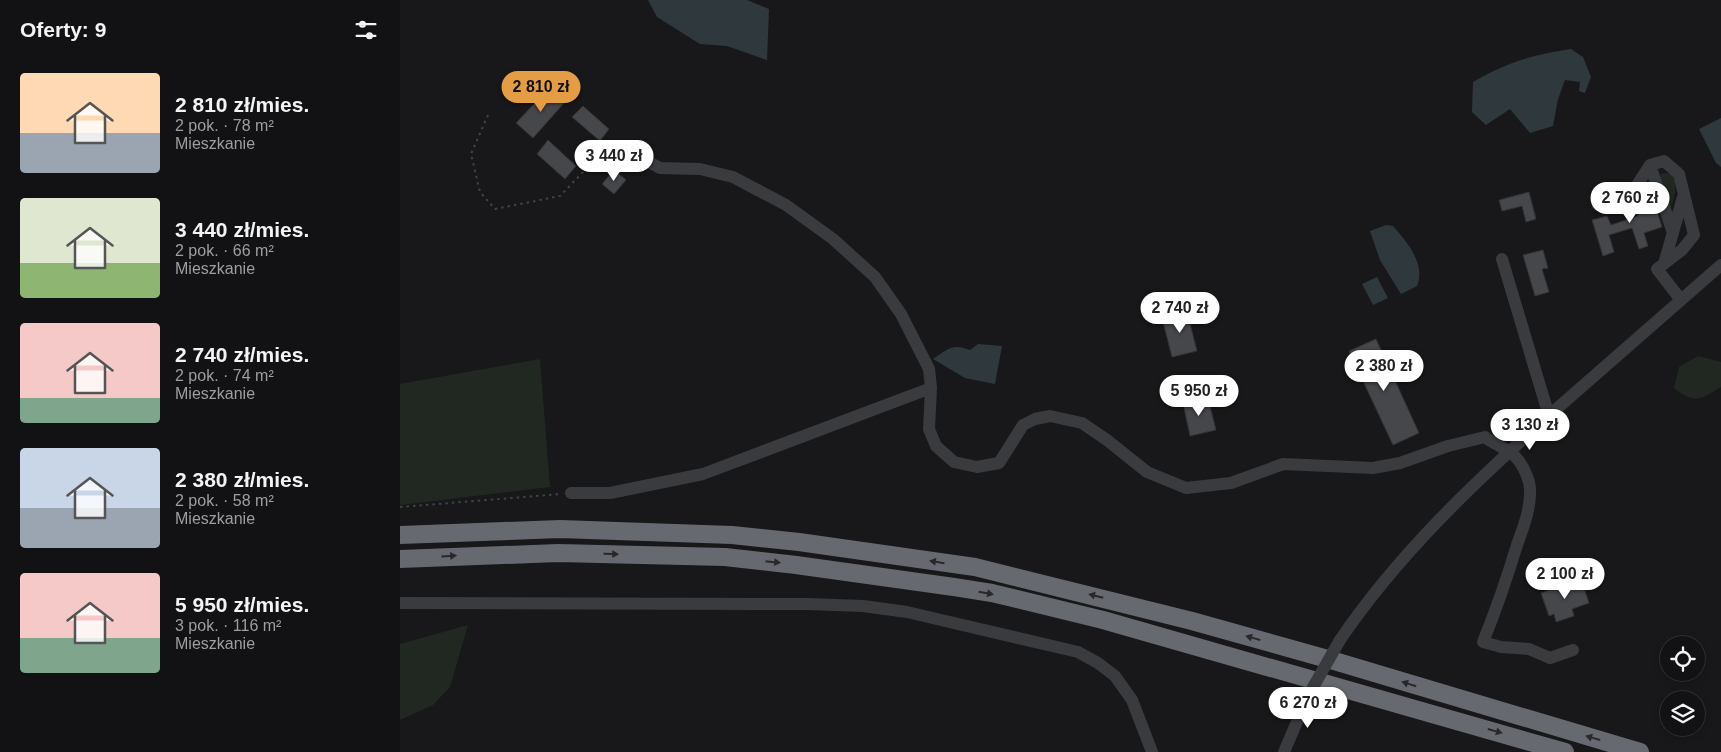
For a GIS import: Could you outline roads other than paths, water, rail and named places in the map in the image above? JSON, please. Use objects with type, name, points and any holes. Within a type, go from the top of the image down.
[{"type":"highway","points":[[400,535],[560,529],[732,535],[799,542],[975,567],[1201,624],[1640,752]]},
{"type":"highway","points":[[400,559],[558,553],[725,557],[796,564],[954,587],[1112,622],[1566,752]]},
{"type":"street","points":[[592,162],[616,151],[643,159],[660,168],[700,169],[733,178],[786,205],[833,239],[875,277],[902,314],[929,369],[931,388],[929,429],[936,446],[954,462],[977,467],[999,463],[1023,425],[1035,418],[1050,416],[1082,423],[1147,472],[1186,488],[1232,483],[1283,464],[1373,468],[1400,463],[1478,437],[1485,437],[1510,451],[1519,461],[1531,491],[1528,509],[1497,608],[1483,642],[1501,647],[1528,650],[1550,658],[1573,650]]},
{"type":"street","points":[[1598,205],[1630,196],[1650,165],[1664,162],[1679,174],[1694,235],[1682,250],[1657,269],[1681,300]]},
{"type":"street","points":[[1650,165],[1673,233]]},
{"type":"street","points":[[1664,264],[1684,195]]},
{"type":"street","points":[[1502,259],[1549,416]]},
{"type":"street","points":[[1284,752],[1308,696],[1340,640],[1377,588],[1422,536],[1510,451],[1721,265]]},
{"type":"street","points":[[571,493],[610,493],[703,474],[931,388]]},
{"type":"street","points":[[400,603],[807,604],[863,606],[908,612],[1078,652],[1098,663],[1116,676],[1132,700],[1152,752]]}]
